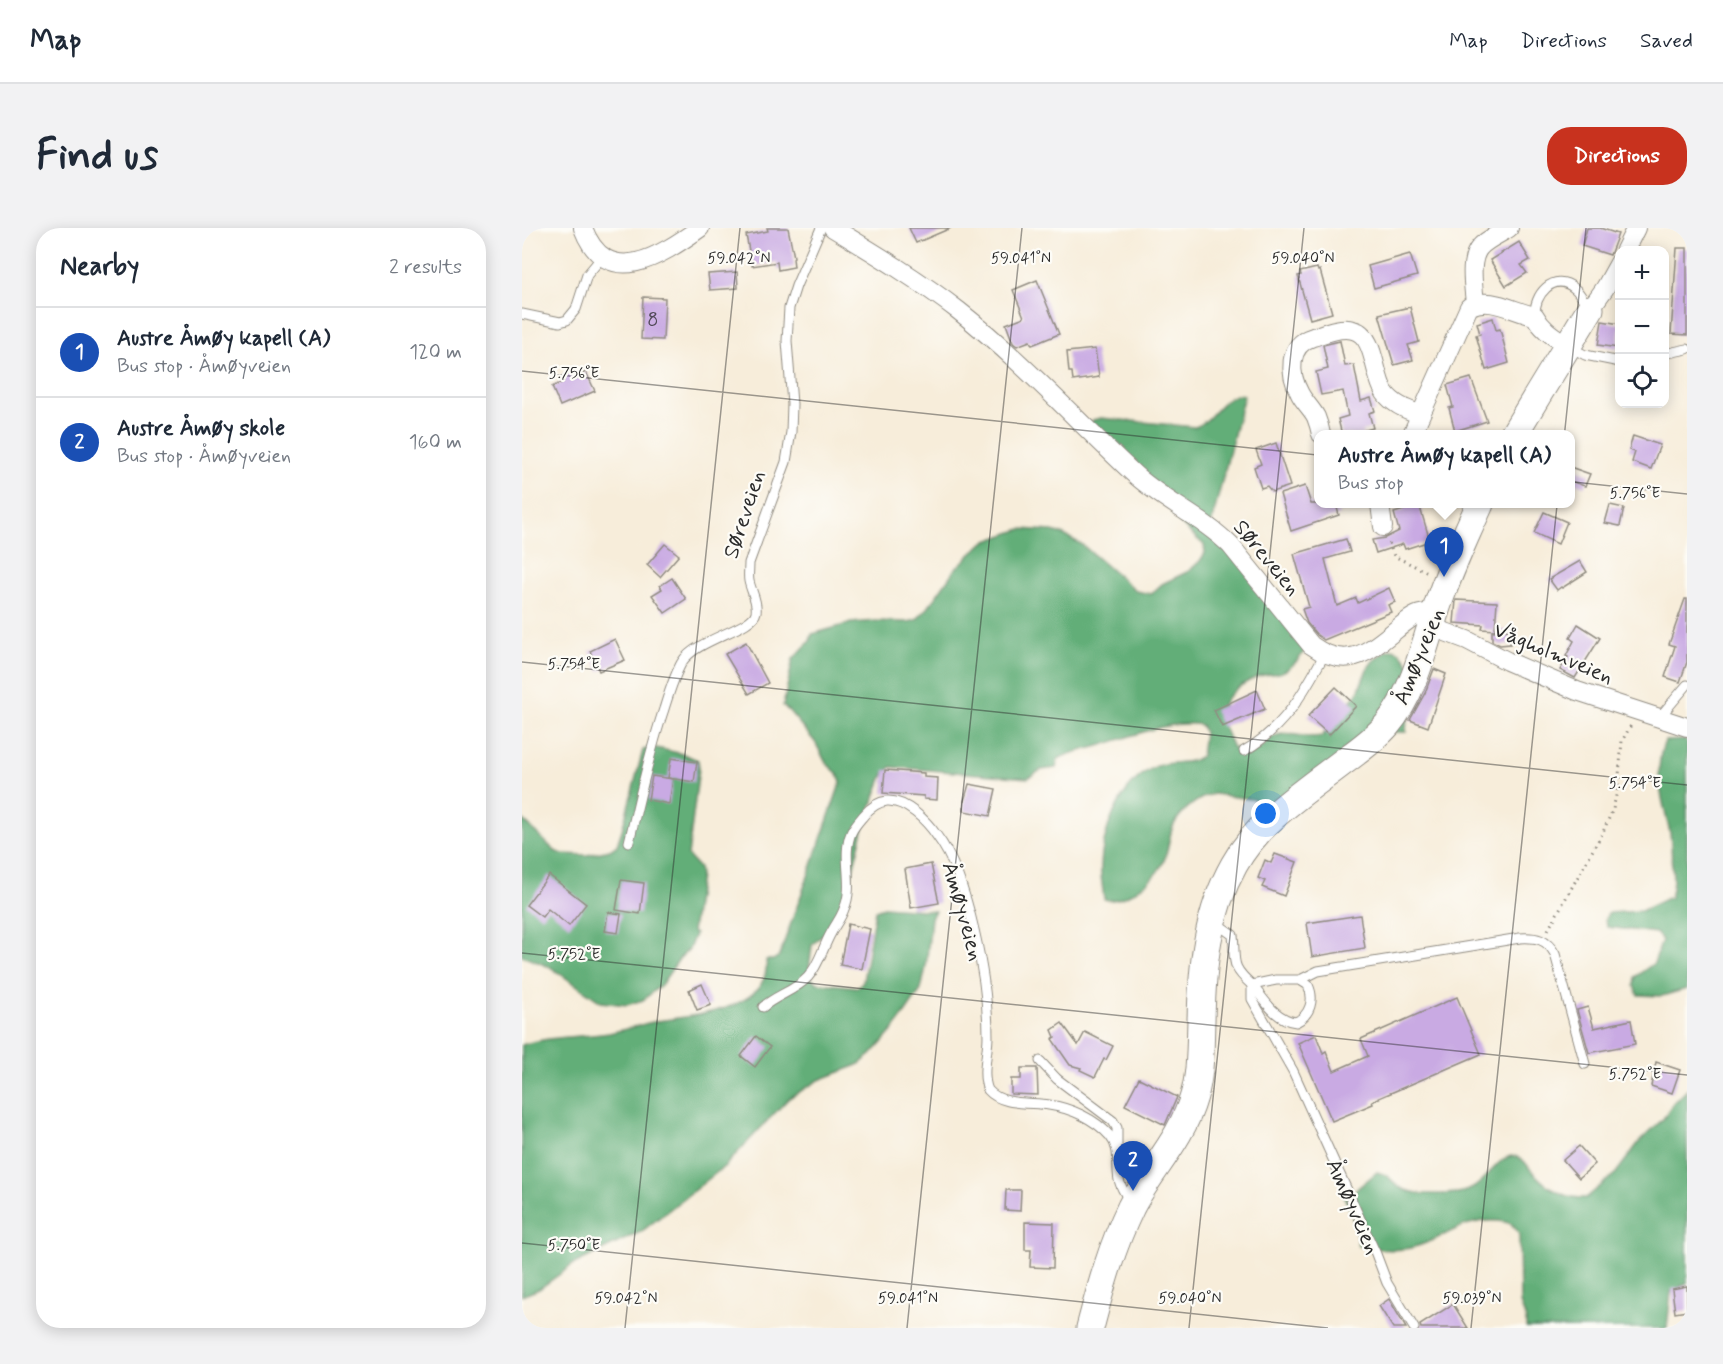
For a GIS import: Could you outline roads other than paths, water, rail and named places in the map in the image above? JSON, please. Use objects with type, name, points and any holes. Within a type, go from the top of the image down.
[{"type":"main road","points":[[1517,430],[1590,309]]},
{"type":"main road","name":"Åmøyveien","points":[[1090,1328],[1111,1255],[1132,1205],[1180,1132],[1194,1096],[1199,1060],[1202,985],[1211,920],[1225,882],[1248,844],[1276,815],[1371,741],[1398,710],[1478,508]]},
{"type":"street","points":[[583,228],[593,248],[602,257],[612,262],[626,264],[641,262],[679,243],[700,228]]},
{"type":"street","name":"Søreveien","points":[[833,228],[895,265],[960,312],[1078,418],[1134,474],[1217,532],[1231,546],[1311,645],[1324,655]]},
{"type":"street","points":[[1475,304],[1473,261],[1475,254],[1485,243],[1509,228]]},
{"type":"street","points":[[1627,246],[1636,228]]},
{"type":"street","points":[[1590,309],[1615,270]]},
{"type":"street","points":[[1414,430],[1464,314],[1475,304],[1495,303],[1535,316],[1539,324],[1551,335],[1568,346]]},
{"type":"street","points":[[1320,430],[1316,418],[1300,395],[1294,381],[1292,364],[1296,348],[1302,342],[1336,330],[1355,330],[1363,335],[1368,342],[1383,390],[1399,405],[1419,414]]},
{"type":"street","points":[[1381,508],[1383,527]]},
{"type":"street","points":[[1324,655],[1346,658],[1360,655],[1379,644],[1416,615],[1433,620]]},
{"type":"street","name":"Vågholmveien","points":[[1433,620],[1507,661],[1577,691],[1687,727]]},
{"type":"lane","name":"Søreveien","points":[[629,842],[653,740],[682,662],[698,646],[741,627],[753,619],[756,614],[748,580],[749,563],[786,462],[791,432],[792,404],[787,341],[789,308],[820,228]]},
{"type":"lane","points":[[522,314],[560,322],[567,320],[576,309],[587,275],[602,257]]},
{"type":"lane","points":[[1535,316],[1537,298],[1553,283],[1564,283],[1574,287],[1590,309]]},
{"type":"lane","points":[[1568,346],[1585,355],[1615,361]]},
{"type":"lane","points":[[1669,353],[1687,349]]},
{"type":"lane","points":[[1244,751],[1266,736],[1297,703],[1324,655]]},
{"type":"lane","points":[[1658,719],[1687,685]]},
{"type":"lane","name":"Åmøyveien","points":[[763,1007],[792,990],[808,977],[844,910],[848,894],[849,841],[856,825],[870,808],[878,803],[891,801],[901,803],[926,822],[943,843],[966,901],[985,991],[988,1036],[985,1076],[988,1090],[1002,1100],[1051,1105],[1078,1114],[1113,1138],[1117,1149]]},
{"type":"lane","name":"Åmøyveien","points":[[1211,920],[1233,935],[1234,965],[1240,974],[1277,1014],[1288,1021],[1296,1022],[1308,1012],[1312,998],[1308,985],[1300,980]]},
{"type":"lane","points":[[1252,985],[1276,980],[1300,980],[1317,971],[1520,938],[1543,940],[1551,946],[1555,954],[1585,1064]]},
{"type":"lane","name":"Åmøyveien","points":[[1252,985],[1252,999],[1293,1071],[1376,1254],[1386,1283],[1414,1328]]},
{"type":"lane","points":[[1040,1061],[1058,1079],[1113,1121],[1117,1128],[1119,1179],[1132,1205]]},
{"type":"place","name":"Austre Åmøy kapell (A)","points":[[1444,577]]},
{"type":"place","name":"Austre Åmøy skole","points":[[1133,1191]]}]
